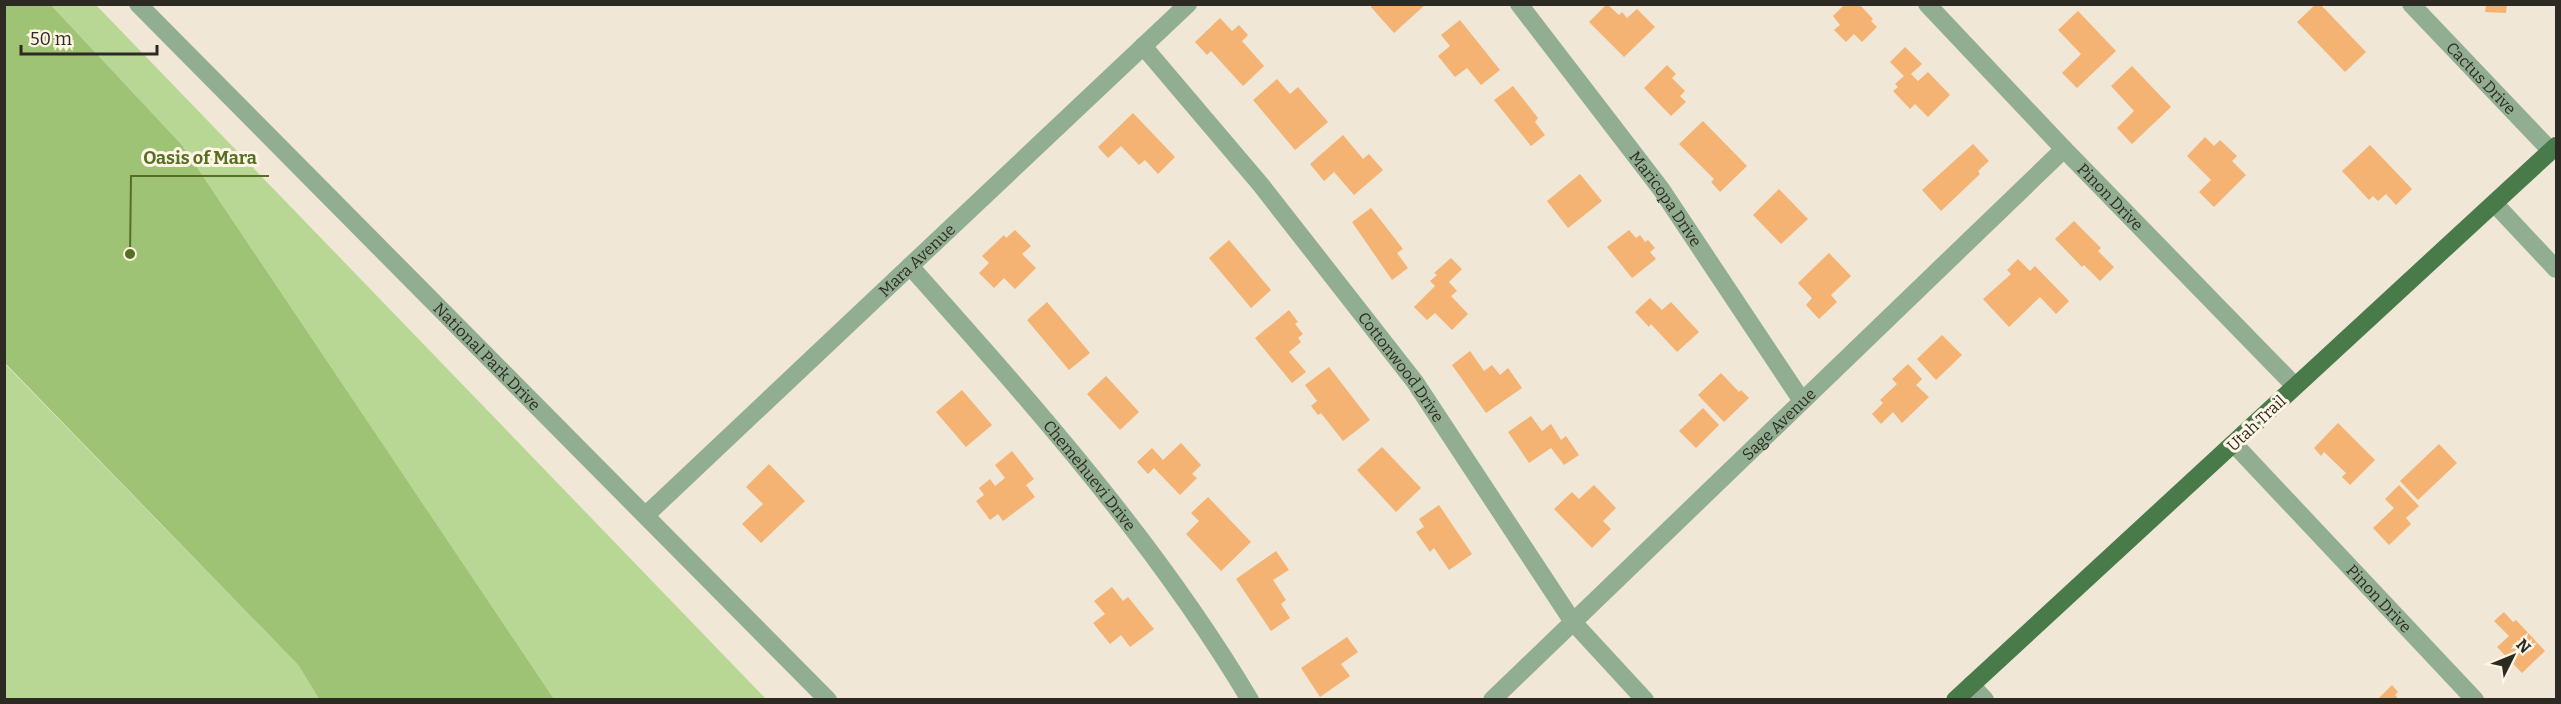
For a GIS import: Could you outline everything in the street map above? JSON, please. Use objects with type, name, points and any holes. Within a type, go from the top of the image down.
[{"type":"main road","name":"Utah Trail","points":[[1955,699],[2554,148]]},
{"type":"street","name":"Mara Avenue","points":[[646,515],[1188,4]]},
{"type":"street","name":"Maricopa Drive","points":[[1519,4],[1661,189],[1802,401]]},
{"type":"street","name":"Pinon Drive","points":[[1927,4],[2064,149],[2295,386]]},
{"type":"street","name":"Cactus Drive","points":[[2410,4],[2554,148]]},
{"type":"street","name":"National Park Drive","points":[[142,8],[828,699]]},
{"type":"street","name":"Cottonwood Drive","points":[[1143,46],[1261,184],[1416,382],[1574,622],[1645,699]]},
{"type":"street","name":"Sage Avenue","points":[[1492,699],[2064,149]]},
{"type":"street","points":[[2495,204],[2556,269]]},
{"type":"street","name":"Chemehuevi Drive","points":[[910,266],[1015,384],[1117,508],[1177,588],[1250,699]]},
{"type":"street","name":"Pinon Drive","points":[[2234,444],[2475,699]]},
{"type":"street","points":[[1971,685],[1985,699]]},
{"type":"green space","points":[[5,4],[51,5],[182,145],[554,699],[319,699],[299,666],[5,363]]},
{"type":"green space","points":[[51,5],[96,5],[766,699],[554,699],[182,145]]},
{"type":"green space","points":[[4,363],[299,666],[319,699],[5,699]]},
{"type":"building","points":[[1373,4],[1426,4],[1394,33],[1371,7]]},
{"type":"building","points":[[1607,4],[1619,15],[1622,12],[1627,18],[1637,9],[1655,27],[1624,57],[1589,22]]},
{"type":"building","points":[[1845,4],[1859,4],[1877,27],[1862,42],[1854,34],[1846,42],[1834,30],[1840,25],[1833,16]]},
{"type":"building","points":[[2316,4],[2320,4],[2366,52],[2345,72],[2297,22]]},
{"type":"building","points":[[2486,4],[2507,4],[2506,13],[2485,12]]},
{"type":"building","points":[[2078,11],[2116,51],[2077,88],[2062,73],[2081,54],[2058,30]]},
{"type":"building","points":[[1220,18],[1232,31],[1239,25],[1248,35],[1242,41],[1264,66],[1243,86],[1211,51],[1207,55],[1195,42]]},
{"type":"building","points":[[1460,20],[1500,70],[1481,85],[1467,68],[1455,77],[1438,56],[1450,46],[1441,35]]},
{"type":"building","points":[[1905,47],[1922,64],[1911,74],[1918,81],[1928,72],[1950,95],[1928,117],[1915,104],[1910,109],[1893,91],[1898,87],[1895,84],[1904,76],[1890,62]]},
{"type":"building","points":[[1667,65],[1676,74],[1672,78],[1685,91],[1680,96],[1686,102],[1671,116],[1644,88]]},
{"type":"building","points":[[2132,66],[2171,107],[2132,144],[2117,128],[2134,111],[2111,86]]},
{"type":"building","points":[[1277,79],[1290,94],[1298,87],[1328,122],[1295,150],[1253,100]]},
{"type":"building","points":[[1513,86],[1538,118],[1535,122],[1545,135],[1531,146],[1494,100]]},
{"type":"building","points":[[1133,113],[1175,157],[1158,174],[1145,160],[1139,165],[1121,146],[1108,158],[1098,147]]},
{"type":"building","points":[[1703,121],[1747,166],[1720,192],[1711,182],[1714,179],[1679,144]]},
{"type":"building","points":[[1343,135],[1363,159],[1369,154],[1383,170],[1354,195],[1334,172],[1324,181],[1310,164]]},
{"type":"building","points":[[2205,137],[2214,146],[2220,140],[2237,156],[2232,161],[2246,175],[2214,207],[2199,192],[2211,180],[2187,156]]},
{"type":"building","points":[[1973,144],[1989,161],[1978,171],[1980,174],[1941,211],[1922,190]]},
{"type":"building","points":[[2370,145],[2412,189],[2396,205],[2386,194],[2378,201],[2373,196],[2369,200],[2342,171]]},
{"type":"building","points":[[1580,174],[1602,201],[1568,228],[1547,201]]},
{"type":"building","points":[[1779,189],[1808,219],[1781,244],[1753,215]]},
{"type":"building","points":[[1371,208],[1403,249],[1397,253],[1408,268],[1392,280],[1352,222]]},
{"type":"building","points":[[2074,221],[2101,248],[2098,251],[2114,267],[2100,281],[2084,265],[2082,267],[2055,239]]},
{"type":"building","points":[[1015,230],[1031,246],[1022,254],[1036,268],[1015,289],[1004,278],[994,288],[979,273],[989,263],[982,256],[1004,235],[1006,238]]},
{"type":"building","points":[[1629,230],[1636,238],[1640,235],[1645,242],[1648,240],[1655,248],[1650,252],[1656,259],[1632,278],[1607,247]]},
{"type":"building","points":[[1229,240],[1271,290],[1251,308],[1209,258]]},
{"type":"building","points":[[1829,253],[1851,276],[1831,295],[1837,302],[1819,319],[1806,305],[1812,298],[1798,283]]},
{"type":"building","points":[[1451,258],[1462,269],[1449,282],[1457,291],[1451,296],[1468,314],[1452,330],[1435,313],[1427,320],[1414,307],[1435,286],[1430,281],[1437,275],[1434,273]]},
{"type":"building","points":[[2018,259],[2030,271],[2035,266],[2069,301],[2056,314],[2040,297],[2009,327],[1983,299],[2011,274],[2007,270]]},
{"type":"building","points":[[1650,298],[1662,310],[1671,302],[1699,332],[1677,352],[1651,324],[1649,327],[1635,312]]},
{"type":"building","points":[[1047,302],[1090,353],[1069,370],[1027,320]]},
{"type":"building","points":[[1289,310],[1298,322],[1295,324],[1303,334],[1298,338],[1301,342],[1289,352],[1306,372],[1292,383],[1255,338]]},
{"type":"building","points":[[1942,335],[1962,355],[1936,380],[1917,359]]},
{"type":"building","points":[[1470,351],[1484,371],[1492,365],[1500,375],[1508,368],[1522,388],[1486,413],[1452,365]]},
{"type":"building","points":[[1908,364],[1922,379],[1916,385],[1929,397],[1902,423],[1893,412],[1881,424],[1872,414],[1883,403],[1880,400],[1897,384],[1892,379]]},
{"type":"building","points":[[1329,367],[1370,420],[1343,441],[1321,413],[1318,415],[1311,406],[1317,401],[1305,385]]},
{"type":"building","points":[[1721,373],[1739,392],[1741,390],[1749,398],[1724,422],[1698,395]]},
{"type":"building","points":[[1106,376],[1139,412],[1120,430],[1087,394]]},
{"type":"building","points":[[962,390],[992,425],[966,447],[936,412]]},
{"type":"building","points":[[1703,408],[1719,425],[1696,448],[1679,431]]},
{"type":"building","points":[[1531,416],[1542,431],[1551,424],[1561,440],[1566,436],[1579,455],[1564,465],[1551,448],[1529,463],[1508,432]]},
{"type":"building","points":[[2338,423],[2375,460],[2350,485],[2342,477],[2346,473],[2324,452],[2321,456],[2314,448]]},
{"type":"building","points":[[1181,443],[1201,465],[1192,474],[1197,478],[1180,495],[1154,468],[1148,474],[1137,462],[1152,448],[1163,460]]},
{"type":"building","points":[[2439,444],[2457,463],[2418,500],[2400,481]]},
{"type":"building","points":[[1382,447],[1421,488],[1396,512],[1357,470]]},
{"type":"building","points":[[1012,451],[1034,479],[1026,485],[1035,497],[1003,521],[998,514],[990,520],[976,501],[984,495],[979,488],[990,479],[995,486],[1005,478],[995,465]]},
{"type":"building","points":[[769,464],[805,501],[761,543],[742,524],[763,504],[746,487]]},
{"type":"building","points":[[1594,485],[1616,508],[1603,521],[1611,529],[1592,548],[1554,509],[1572,492],[1579,499]]},
{"type":"building","points":[[2399,485],[2419,506],[2406,518],[2411,524],[2389,545],[2373,528],[2394,508],[2385,499]]},
{"type":"building","points":[[1208,497],[1251,542],[1221,571],[1186,534],[1199,521],[1191,513]]},
{"type":"building","points":[[1439,505],[1472,554],[1449,570],[1434,548],[1430,552],[1416,532],[1424,527],[1419,519]]},
{"type":"building","points":[[1276,551],[1289,570],[1273,580],[1286,600],[1281,604],[1290,618],[1271,631],[1236,579]]},
{"type":"building","points":[[1112,587],[1123,601],[1128,597],[1154,629],[1130,647],[1121,635],[1110,644],[1093,623],[1105,614],[1094,601]]},
{"type":"building","points":[[2504,612],[2513,622],[2516,620],[2545,651],[2522,673],[2497,647],[2509,636],[2494,621]]},
{"type":"building","points":[[1347,637],[1358,652],[1341,664],[1350,676],[1320,697],[1301,668]]},
{"type":"building","points":[[2392,685],[2398,692],[2395,695],[2399,700],[2377,700]]},
{"type":"place","name":"Oasis of Mara","points":[[130,254]]}]
